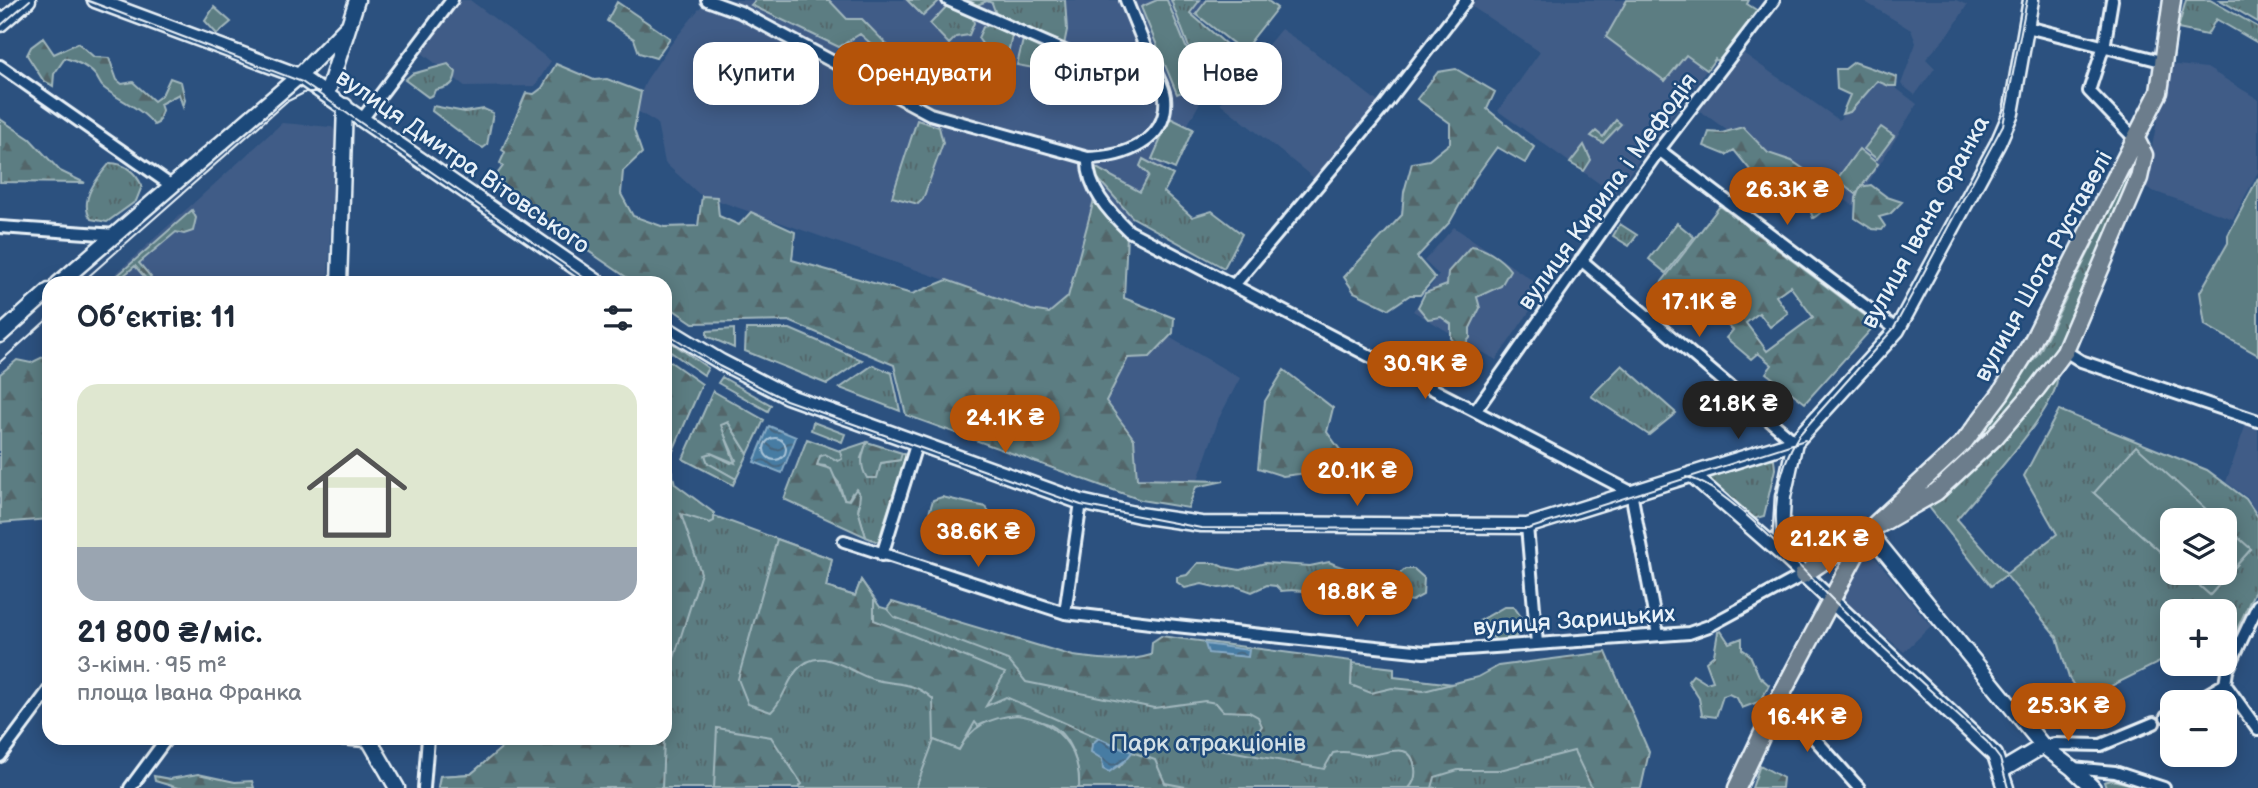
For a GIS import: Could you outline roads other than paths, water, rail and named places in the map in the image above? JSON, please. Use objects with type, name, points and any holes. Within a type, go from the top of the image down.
[{"type":"main road","points":[[0,24],[28,0]]},
{"type":"main road","name":"вулиця Дмитра Вітовського","points":[[95,0],[299,76],[589,276]]},
{"type":"main road","points":[[327,94],[357,0]]},
{"type":"main road","name":"вулиця Івана Франка","points":[[1795,442],[1897,330],[2007,125],[2031,0]]},
{"type":"main road","name":"вулиця Шота Руставелі","points":[[1737,788],[1779,699],[1868,531],[1964,442],[2001,393],[2065,281],[2137,141],[2159,92],[2172,0]]},
{"type":"main road","points":[[67,276],[299,76],[349,24]]},
{"type":"main road","points":[[339,276],[345,106]]},
{"type":"main road","name":"вулиця Шота Руставелі","points":[[1868,531],[1936,492],[1995,437],[2065,351],[2095,288],[2143,166],[2144,155],[2137,141]]},
{"type":"main road","points":[[0,335],[42,297]]},
{"type":"main road","points":[[672,332],[721,362],[787,396],[1081,502],[1139,515],[1201,524],[1527,526],[1795,442],[1783,497],[1780,551]]},
{"type":"main road","points":[[1691,474],[1780,551],[1995,755],[2006,788]]},
{"type":"main road","points":[[1803,575],[1868,531],[2043,746],[2073,768],[2093,788]]},
{"type":"main road","points":[[372,745],[397,788]]},
{"type":"main road","points":[[2001,771],[2043,746]]},
{"type":"street","points":[[363,118],[452,0]]},
{"type":"street","points":[[707,0],[738,4],[930,114],[1088,158],[1110,157],[1135,150],[1152,134],[1165,108],[1164,92]]},
{"type":"street","points":[[948,0],[1044,42]]},
{"type":"street","points":[[1126,0],[1143,42]]},
{"type":"street","points":[[1234,285],[1382,108],[1466,0]]},
{"type":"street","name":"вулиця Кирила і Мефодія","points":[[1476,410],[1660,150],[1774,0]]},
{"type":"street","points":[[2112,0],[2103,48],[2089,91],[2137,141]]},
{"type":"street","points":[[2026,31],[2165,62]]},
{"type":"street","points":[[0,66],[172,186]]},
{"type":"street","points":[[1660,150],[1897,330]]},
{"type":"street","points":[[1088,158],[1087,170],[1096,192],[1129,231],[1631,492],[1658,635]]},
{"type":"street","points":[[0,227],[116,234]]},
{"type":"street","points":[[1581,260],[1795,442]]},
{"type":"street","points":[[2065,351],[2089,364],[2258,421]]},
{"type":"street","points":[[881,555],[916,442]]},
{"type":"street","points":[[1065,613],[1081,502]]},
{"type":"street","points":[[1527,526],[1537,645]]},
{"type":"street","name":"вулиця Зарицьких","points":[[844,541],[1065,613],[1424,652],[1689,633],[1709,626],[1803,575]]},
{"type":"street","points":[[2258,605],[2227,671],[2225,684],[2258,730]]},
{"type":"street","points":[[2215,690],[2225,684]]},
{"type":"street","points":[[0,756],[42,699]]},
{"type":"street","points":[[1779,699],[1859,788]]},
{"type":"street","points":[[2043,746],[2101,745],[2154,723]]},
{"type":"street","points":[[130,788],[162,745]]},
{"type":"street","points":[[424,788],[427,745]]},
{"type":"street","points":[[2073,768],[2115,772],[2164,788]]},
{"type":"water","points":[[769,426],[796,437],[782,473],[754,462]]},
{"type":"water","points":[[1205,644],[1249,650],[1248,657],[1208,653]]},
{"type":"water","points":[[1099,738],[1132,752],[1109,772],[1103,769],[1102,759],[1091,752],[1092,744]]},
{"type":"tram line","points":[[0,26],[30,0]]},
{"type":"tram line","points":[[86,0],[302,82],[581,276]]},
{"type":"tram line","points":[[1784,561],[1776,529],[1777,496],[1791,449],[1799,435],[1894,328],[2003,125],[2027,0]]},
{"type":"tram line","points":[[89,276],[286,102],[306,92],[320,92]]},
{"type":"tram line","points":[[0,362],[42,324]]},
{"type":"tram line","points":[[672,336],[719,366],[786,400],[1081,505],[1201,528],[1528,529],[1805,440]]},
{"type":"tram line","points":[[1686,477],[1703,483],[1744,513],[1840,607],[1987,742],[2000,759],[2008,788]]},
{"type":"park label","name":"Парк атракціонів","points":[[1208,743]]}]
